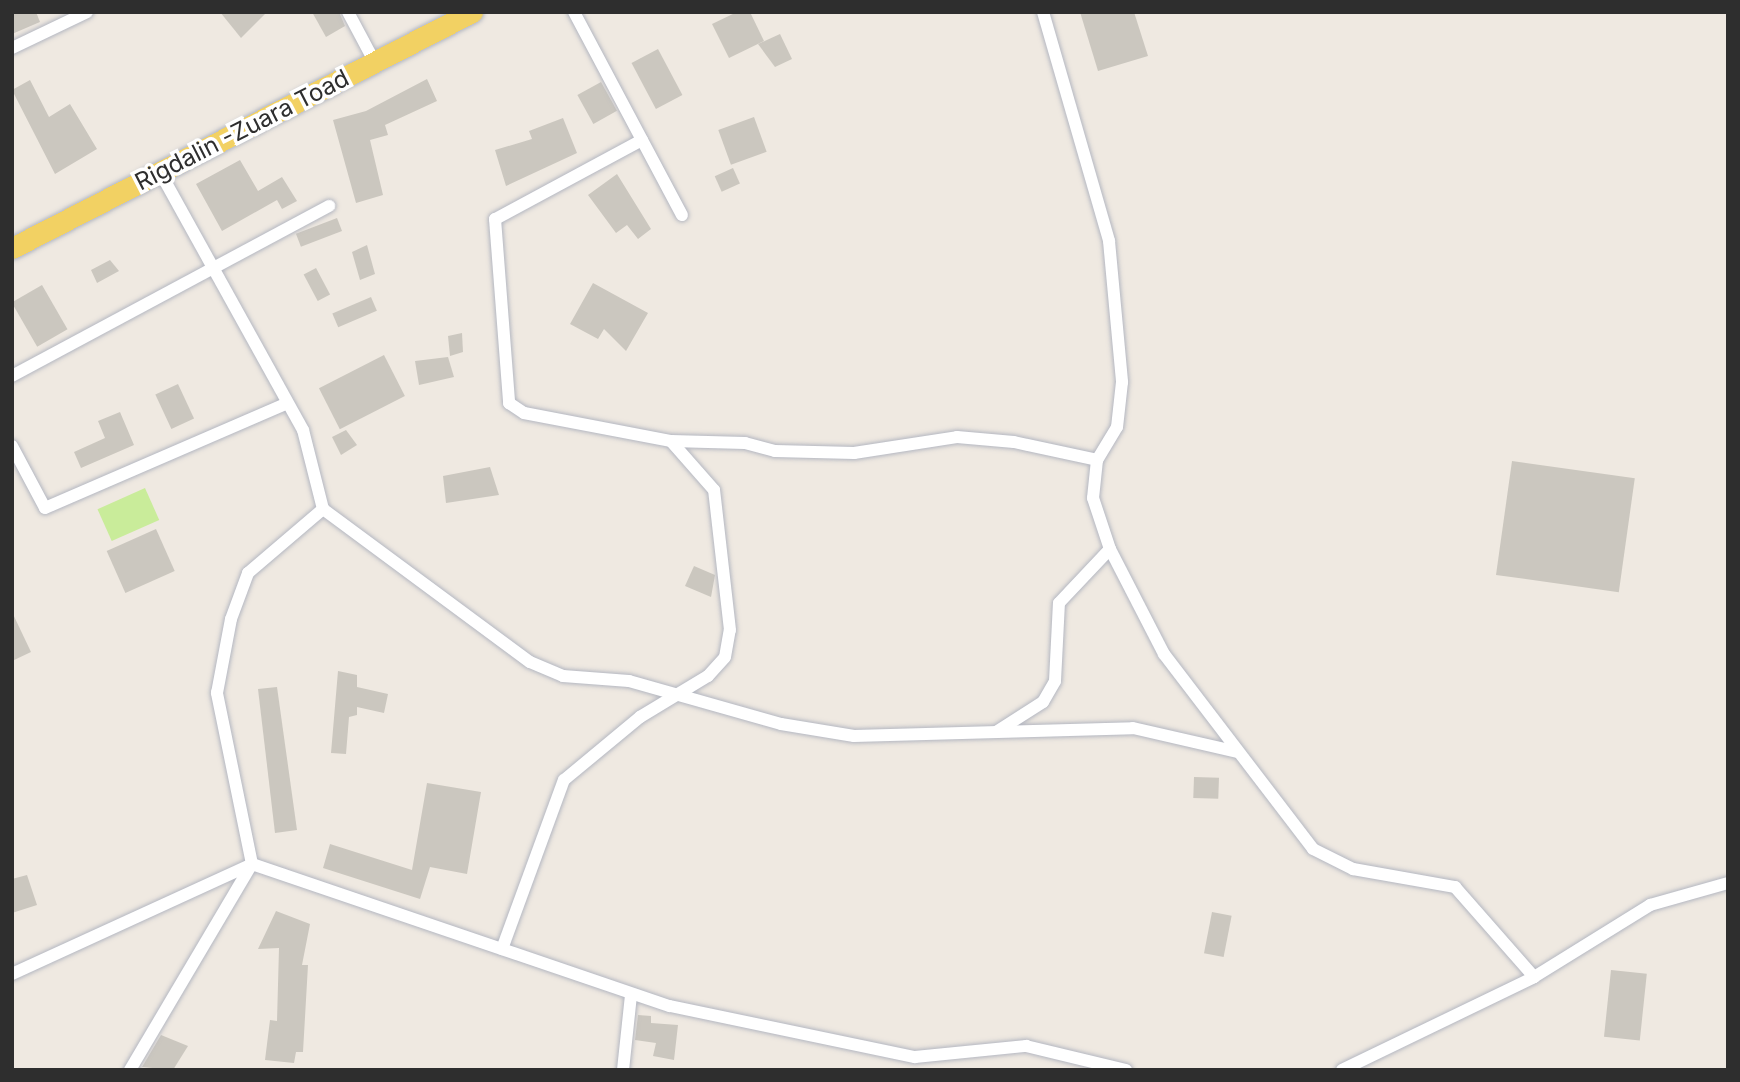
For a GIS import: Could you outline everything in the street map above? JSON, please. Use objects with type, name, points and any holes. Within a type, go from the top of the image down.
[{"type":"main road","name":"Rigdalin -Zuara Toad","points":[[12,248],[472,12]]},
{"type":"street","points":[[12,48],[87,12]]},
{"type":"street","points":[[348,12],[373,61]]},
{"type":"street","points":[[574,12],[682,215]]},
{"type":"street","points":[[1043,12],[1109,241],[1122,382],[1117,427],[1097,460],[1093,498],[1111,549],[1164,654],[1313,849],[1353,869],[1455,887],[1534,977]]},
{"type":"street","points":[[642,140],[495,219],[504,386],[509,403],[524,413],[671,441],[854,453],[957,438],[1014,442],[1097,460]]},
{"type":"street","points":[[160,172],[214,263],[285,404],[303,430],[323,509],[530,662],[563,676],[629,681],[684,693],[781,724],[854,736],[1133,728],[1238,752]]},
{"type":"street","points":[[12,376],[214,263],[329,205]]},
{"type":"street","points":[[12,446],[45,508],[285,404]]},
{"type":"street","points":[[502,949],[564,780],[640,717],[684,693],[725,657],[730,630],[714,491],[671,441]]},
{"type":"street","points":[[130,1070],[252,864],[217,693],[218,668],[248,573],[323,509]]},
{"type":"street","points":[[996,732],[1042,702],[1055,681],[1059,603],[1111,549]]},
{"type":"street","points":[[12,974],[252,864],[631,995],[903,1056],[1026,1046],[1126,1070]]},
{"type":"street","points":[[1342,1070],[1534,977],[1650,905],[1728,883]]},
{"type":"street","points":[[623,1070],[631,995]]},
{"type":"green space","points":[[145,488],[159,520],[112,541],[97,509]]},
{"type":"building","points":[[12,12],[36,12],[40,22],[12,34]]},
{"type":"building","points":[[220,12],[267,12],[241,38]]},
{"type":"building","points":[[312,12],[339,12],[345,26],[326,37]]},
{"type":"building","points":[[737,12],[750,12],[764,41],[729,58],[712,24]]},
{"type":"building","points":[[1080,12],[1134,12],[1148,56],[1098,71]]},
{"type":"building","points":[[780,34],[792,59],[775,67],[758,44]]},
{"type":"building","points":[[658,49],[682,95],[656,109],[632,63]]},
{"type":"building","points":[[427,79],[437,101],[385,125],[388,135],[370,140],[383,195],[356,203],[333,120],[366,111]]},
{"type":"building","points":[[30,80],[49,117],[70,104],[97,149],[55,174],[12,90]]},
{"type":"building","points":[[601,82],[617,111],[593,124],[577,95]]},
{"type":"building","points":[[754,117],[767,152],[731,165],[718,130]]},
{"type":"building","points":[[563,118],[577,153],[506,186],[495,150],[532,139],[529,131]]},
{"type":"building","points":[[240,160],[258,191],[282,177],[297,201],[282,209],[277,200],[222,231],[196,184]]},
{"type":"building","points":[[733,168],[740,184],[722,192],[715,176]]},
{"type":"building","points":[[617,174],[651,229],[638,239],[627,225],[616,233],[588,195]]},
{"type":"building","points":[[337,218],[342,231],[301,247],[296,234]]},
{"type":"building","points":[[367,245],[375,274],[360,280],[352,252]]},
{"type":"building","points":[[110,260],[119,271],[97,283],[91,270]]},
{"type":"building","points":[[316,268],[330,294],[318,301],[304,275]]},
{"type":"building","points":[[593,283],[648,313],[626,351],[604,329],[598,339],[570,324]]},
{"type":"building","points":[[42,285],[67,329],[37,347],[12,302]]},
{"type":"building","points":[[371,297],[377,311],[338,327],[332,313]]},
{"type":"building","points":[[462,333],[463,352],[450,356],[448,336]]},
{"type":"building","points":[[384,355],[405,396],[340,429],[319,388]]},
{"type":"building","points":[[448,357],[454,377],[419,385],[415,361]]},
{"type":"building","points":[[178,384],[194,418],[171,429],[155,395]]},
{"type":"building","points":[[120,412],[134,445],[81,468],[74,452],[105,438],[98,421]]},
{"type":"building","points":[[346,430],[357,445],[341,455],[332,437]]},
{"type":"building","points":[[1512,461],[1635,478],[1619,592],[1496,575]]},
{"type":"building","points":[[490,467],[499,495],[446,503],[443,476]]},
{"type":"building","points":[[156,529],[175,571],[125,593],[107,551]]},
{"type":"building","points":[[694,566],[715,575],[711,597],[685,586]]},
{"type":"building","points":[[12,612],[31,652],[12,661]]},
{"type":"building","points":[[338,671],[357,675],[357,687],[388,694],[384,713],[357,707],[357,715],[349,717],[346,754],[331,753]]},
{"type":"building","points":[[277,687],[297,830],[275,833],[258,689]]},
{"type":"building","points":[[1194,777],[1219,778],[1218,799],[1193,798]]},
{"type":"building","points":[[427,783],[481,792],[467,874],[430,867],[420,899],[323,868],[330,844],[412,870]]},
{"type":"building","points":[[27,875],[37,905],[12,913],[12,879]]},
{"type":"building","points":[[276,911],[310,924],[302,965],[308,965],[303,1052],[296,1052],[294,1063],[265,1060],[270,1020],[277,1021],[279,948],[258,949]]},
{"type":"building","points":[[1212,912],[1232,916],[1224,957],[1204,953]]},
{"type":"building","points":[[1611,970],[1647,974],[1640,1040],[1604,1037]]},
{"type":"building","points":[[638,1015],[651,1016],[651,1023],[678,1025],[674,1060],[653,1056],[656,1043],[635,1040]]},
{"type":"building","points":[[161,1035],[188,1046],[173,1070],[142,1067]]}]
